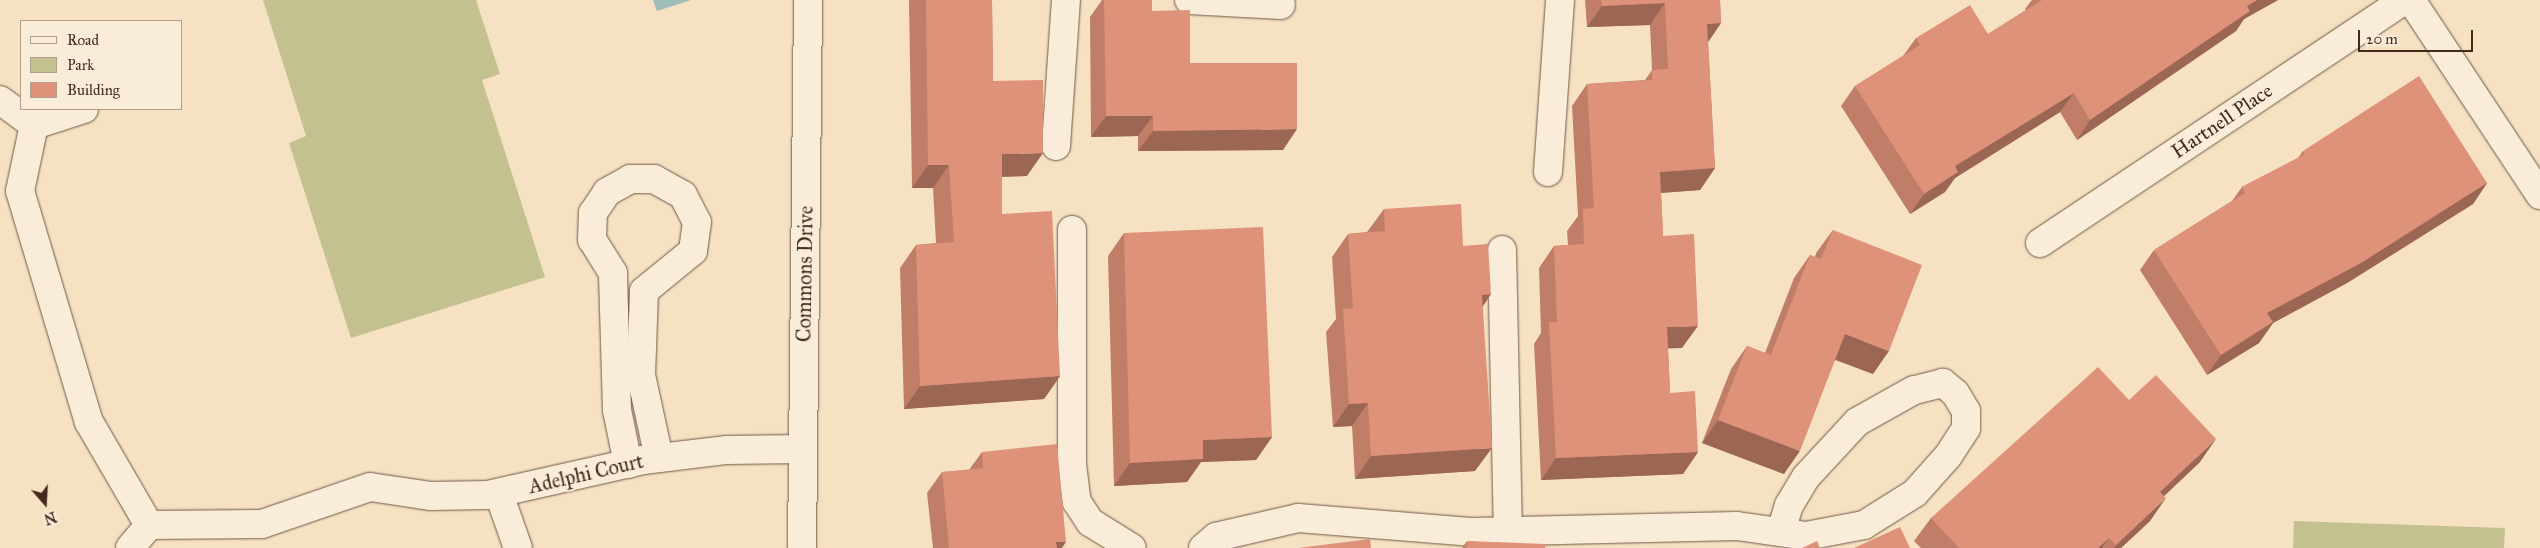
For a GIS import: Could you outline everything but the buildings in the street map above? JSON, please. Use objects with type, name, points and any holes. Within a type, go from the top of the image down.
[{"type":"street","name":"Commons Drive","points":[[802,548],[808,0]]},
{"type":"street","points":[[1056,146],[1066,0]]},
{"type":"street","points":[[1189,0],[1281,5]]},
{"type":"street","points":[[1548,172],[1560,0]]},
{"type":"street","name":"Hartnell Place","points":[[2040,243],[2404,0]]},
{"type":"street","points":[[2411,0],[2540,195]]},
{"type":"street","points":[[0,100],[34,124]]},
{"type":"street","points":[[34,124],[81,110]]},
{"type":"street","points":[[34,124],[20,191],[89,422],[149,525],[130,548]]},
{"type":"street","points":[[628,464],[617,410],[613,273],[592,240],[594,213],[607,192],[630,179],[654,179],[683,196],[698,222],[693,251],[644,291],[641,375],[659,458]]},
{"type":"street","points":[[1072,230],[1072,464],[1077,502],[1090,522],[1132,548]]},
{"type":"street","points":[[1502,250],[1508,532]]},
{"type":"street","points":[[1203,548],[1216,536],[1298,518],[1402,537],[1508,532],[1737,526],[1806,536],[1864,525],[1915,493],[1966,428],[1966,411],[1955,393],[1943,383],[1914,390],[1857,422],[1806,477],[1789,505],[1781,532]]},
{"type":"street","name":"Adelphi Court","points":[[149,525],[262,524],[370,487],[459,497],[499,494],[659,458],[728,450],[803,449]]},
{"type":"street","points":[[499,494],[518,548]]},
{"type":"green space","points":[[263,0],[476,0],[500,74],[482,80],[545,277],[351,338],[289,143],[306,136]]},
{"type":"green space","points":[[2294,521],[2505,528],[2504,548],[2293,548]]},
{"type":"water","points":[[653,0],[691,0],[657,11]]}]
